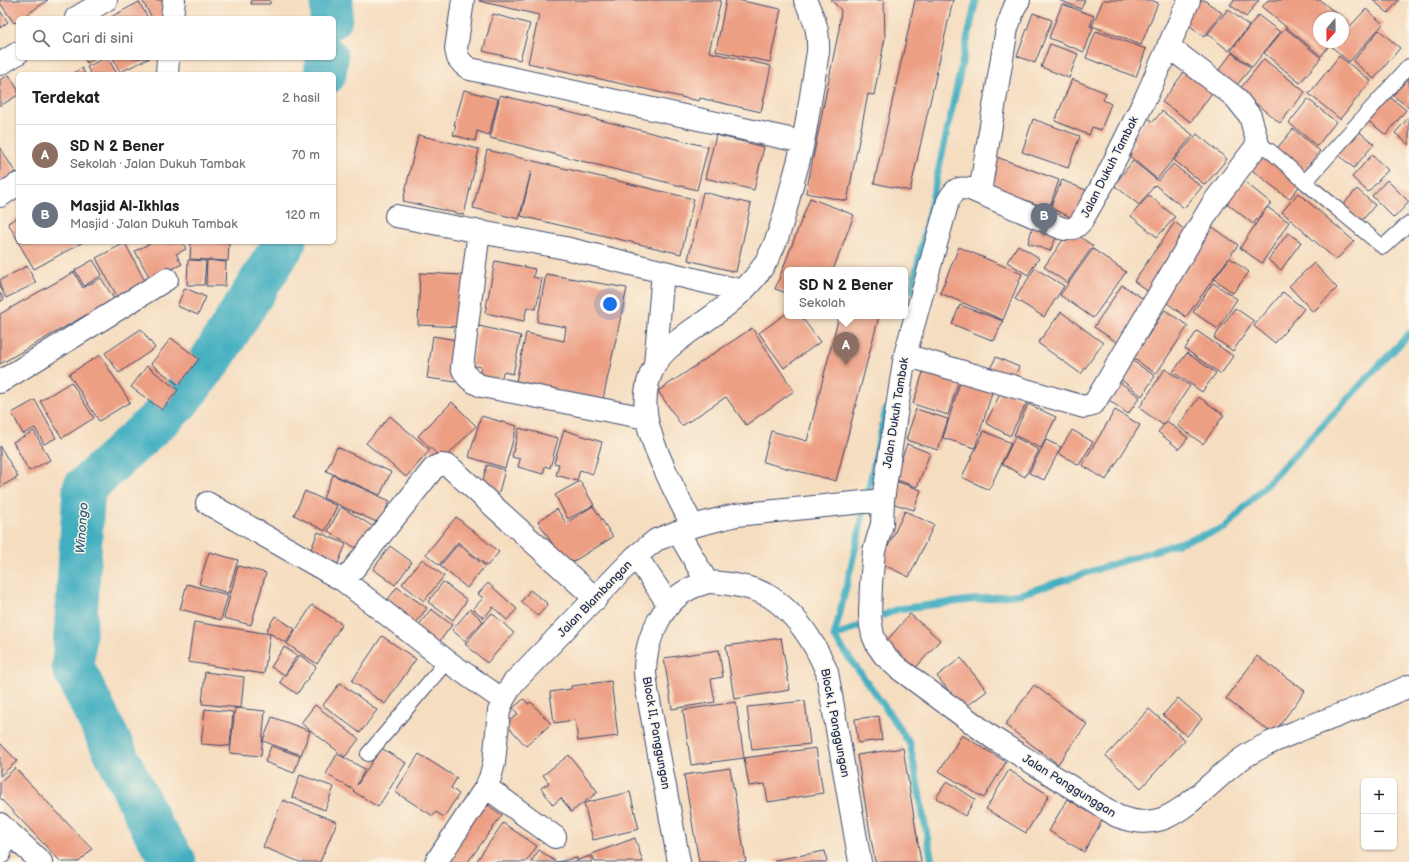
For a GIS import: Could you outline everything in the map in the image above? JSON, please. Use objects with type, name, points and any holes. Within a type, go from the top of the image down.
[{"type":"street","points":[[79,16],[106,0]]},
{"type":"street","points":[[172,16],[174,0]]},
{"type":"street","points":[[463,0],[456,49],[458,58],[470,69],[803,142]]},
{"type":"street","points":[[707,582],[685,529],[680,502],[654,447],[646,418],[645,400],[647,384],[655,365],[665,352],[743,291],[759,273],[777,239],[803,142],[818,45],[817,27],[805,0]]},
{"type":"street","points":[[980,192],[1007,28],[1015,6],[1019,0]]},
{"type":"street","name":"Jalan Dukuh Tambak","points":[[869,502],[905,355],[948,201],[955,190],[960,187],[980,192],[1061,228],[1068,230],[1076,227],[1088,211],[1104,182],[1147,95],[1189,0]]},
{"type":"street","points":[[905,355],[1084,407],[1095,402],[1212,203],[1258,144],[1250,116],[1235,97],[1168,46]]},
{"type":"street","points":[[0,64],[16,54]]},
{"type":"street","points":[[167,72],[168,60]]},
{"type":"street","points":[[0,196],[16,185]]},
{"type":"street","points":[[396,216],[565,248],[743,291]]},
{"type":"street","points":[[479,231],[462,367],[468,379],[482,386],[646,418]]},
{"type":"street","points":[[655,365],[663,272]]},
{"type":"street","points":[[0,382],[167,278]]},
{"type":"street","points":[[344,581],[433,469],[442,464],[450,467],[596,599]]},
{"type":"street","name":"Jalan Blambangan","points":[[436,862],[486,787],[493,770],[497,723],[503,700],[513,683],[636,556],[656,540],[685,529],[736,515],[869,502]]},
{"type":"street","name":"Jalan Panggunggan","points":[[869,502],[882,524],[874,552],[870,615],[873,635],[877,645],[884,655],[898,668],[993,738],[1118,816],[1133,822],[1147,822],[1162,818],[1178,810],[1235,763],[1288,735],[1409,686]]},
{"type":"street","points":[[208,504],[344,581],[447,661],[503,700]]},
{"type":"street","points":[[636,556],[669,605]]},
{"type":"street","name":"Block II, Panggungan","points":[[679,862],[647,690],[645,672],[647,655],[652,638],[658,622],[669,605],[685,591],[707,582]]},
{"type":"street","name":"Block I, Panggungan","points":[[707,582],[740,585],[769,596],[790,613],[818,650],[827,672],[860,862]]},
{"type":"street","points":[[486,787],[555,837]]},
{"type":"street","points":[[0,853],[3,827]]},
{"type":"street","points":[[3,827],[41,862]]},
{"type":"lane","points":[[1305,182],[1409,66]]},
{"type":"lane","points":[[1258,144],[1266,147],[1382,247],[1409,223]]},
{"type":"lane","points":[[368,754],[447,661]]},
{"type":"building","points":[[0,0],[48,0],[25,16],[16,16],[16,22],[14,23],[0,3]]},
{"type":"building","points":[[142,0],[163,0],[171,15],[169,16],[151,16]]},
{"type":"building","points":[[252,0],[270,0],[270,4],[251,4]]},
{"type":"building","points":[[479,0],[721,0],[709,52],[771,66],[761,112],[700,98],[699,101],[528,63],[539,15]]},
{"type":"building","points":[[726,0],[737,0],[781,9],[770,62],[716,51]]},
{"type":"building","points":[[831,0],[884,0],[885,38],[874,95],[868,94],[847,201],[806,193],[839,29],[841,10]]},
{"type":"building","points":[[915,0],[953,0],[910,191],[874,183]]},
{"type":"building","points":[[1059,0],[1085,0],[1081,9]]},
{"type":"building","points":[[1103,0],[1151,0],[1158,3],[1141,45],[1092,26]]},
{"type":"building","points":[[1198,0],[1204,0],[1222,13],[1204,37],[1183,20]]},
{"type":"building","points":[[1234,0],[1259,0],[1246,17],[1230,5]]},
{"type":"building","points":[[1268,0],[1320,0],[1335,12],[1313,12],[1313,48],[1327,48],[1321,56],[1262,7]]},
{"type":"building","points":[[1373,0],[1399,0],[1388,13]]},
{"type":"building","points":[[139,2],[147,16],[113,16]]},
{"type":"building","points":[[1062,4],[1094,16],[1090,26],[1093,28],[1084,52],[1049,38]]},
{"type":"building","points":[[1228,9],[1249,26],[1229,51],[1208,34]]},
{"type":"building","points":[[1366,9],[1383,24],[1349,62],[1333,48],[1349,48],[1349,27]]},
{"type":"building","points":[[0,11],[8,22],[0,28]]},
{"type":"building","points":[[1033,13],[1052,20],[1035,63],[1017,56]]},
{"type":"building","points":[[493,14],[530,24],[520,60],[483,51]]},
{"type":"building","points":[[1258,15],[1280,32],[1252,67],[1231,51]]},
{"type":"building","points":[[1285,28],[1321,58],[1300,83],[1264,53]]},
{"type":"building","points":[[1379,30],[1400,48],[1374,79],[1353,61]]},
{"type":"building","points":[[1096,31],[1146,49],[1136,77],[1086,58]]},
{"type":"building","points":[[1050,44],[1078,54],[1069,78],[1041,67]]},
{"type":"building","points":[[1232,53],[1251,68],[1232,91],[1214,76]]},
{"type":"building","points":[[1339,56],[1371,81],[1340,119],[1309,94]]},
{"type":"building","points":[[1264,59],[1305,92],[1280,123],[1239,90]]},
{"type":"building","points":[[85,60],[92,60],[87,63]]},
{"type":"building","points":[[101,60],[109,60],[116,72],[90,72],[87,67]]},
{"type":"building","points":[[114,60],[146,60],[120,72]]},
{"type":"building","points":[[1189,65],[1217,86],[1191,122],[1162,102]]},
{"type":"building","points":[[82,68],[84,72],[75,72]]},
{"type":"building","points":[[9,75],[16,87],[16,96],[0,106],[0,80]]},
{"type":"building","points":[[1409,75],[1409,108],[1389,92]]},
{"type":"building","points":[[1072,79],[1106,93],[1103,100],[1111,104],[1101,130],[1092,127],[1089,135],[1055,121]]},
{"type":"building","points":[[464,90],[498,99],[489,135],[477,131],[475,141],[453,135],[456,125],[454,125]]},
{"type":"building","points":[[1386,94],[1406,110],[1386,135],[1366,119]]},
{"type":"building","points":[[500,95],[708,147],[697,190],[490,138]]},
{"type":"building","points":[[1308,99],[1336,122],[1317,146],[1289,123]]},
{"type":"building","points":[[1162,111],[1193,135],[1157,179],[1127,154],[1136,143],[1131,139],[1148,118],[1153,122]]},
{"type":"building","points":[[1409,117],[1409,145],[1395,133]]},
{"type":"building","points":[[1033,119],[1080,136],[1068,168],[1022,152]]},
{"type":"building","points":[[1293,129],[1320,151],[1301,174],[1274,152]]},
{"type":"building","points":[[1356,129],[1374,144],[1354,168],[1336,153]]},
{"type":"building","points":[[1197,134],[1227,159],[1205,185],[1174,160]]},
{"type":"building","points":[[418,135],[479,149],[464,215],[403,201]]},
{"type":"building","points":[[716,135],[764,147],[754,190],[705,178]]},
{"type":"building","points":[[0,147],[15,172],[0,182]]},
{"type":"building","points":[[487,150],[694,199],[681,254],[521,216],[531,172],[519,219],[473,208]]},
{"type":"building","points":[[1261,150],[1302,183],[1289,199],[1248,167]]},
{"type":"building","points":[[1372,155],[1388,170],[1368,192],[1352,177]]},
{"type":"building","points":[[994,156],[1059,180],[1049,209],[983,184]]},
{"type":"building","points":[[1133,161],[1158,181],[1173,164],[1202,187],[1184,208],[1155,185],[1139,205],[1114,185]]},
{"type":"building","points":[[1240,178],[1271,203],[1253,224],[1223,200]]},
{"type":"building","points":[[1062,180],[1090,192],[1078,220],[1050,208]]},
{"type":"building","points":[[1387,180],[1409,202],[1394,218],[1372,196]]},
{"type":"building","points":[[1357,189],[1375,205],[1360,223],[1341,207]]},
{"type":"building","points":[[703,192],[751,204],[736,272],[688,260]]},
{"type":"building","points":[[1298,193],[1354,241],[1336,260],[1282,212]]},
{"type":"building","points":[[1149,195],[1175,217],[1157,237],[1131,216]]},
{"type":"building","points":[[810,198],[854,215],[834,267],[784,267],[784,292],[775,289]]},
{"type":"building","points":[[1267,207],[1289,222],[1262,263],[1240,248]]},
{"type":"building","points":[[16,218],[16,237],[8,223]]},
{"type":"building","points":[[1034,222],[1060,229],[1050,251],[1028,243]]},
{"type":"building","points":[[1175,222],[1191,235],[1150,293],[1134,281]]},
{"type":"building","points":[[1210,225],[1238,245],[1186,317],[1159,297]]},
{"type":"building","points":[[1070,230],[1093,246],[1067,283],[1044,267]]},
{"type":"building","points":[[1288,233],[1301,242],[1281,270],[1268,260]]},
{"type":"building","points":[[19,244],[79,244],[34,269]]},
{"type":"building","points":[[126,244],[146,283],[118,298],[96,258]]},
{"type":"building","points":[[149,244],[184,244],[186,249],[176,254],[182,264],[151,280],[135,251]]},
{"type":"building","points":[[191,244],[229,244],[228,261],[190,259]]},
{"type":"building","points":[[1018,245],[1039,258],[1028,275],[1007,262]]},
{"type":"building","points":[[959,247],[1022,274],[1003,320],[940,293]]},
{"type":"building","points":[[1093,249],[1126,272],[1093,318],[1060,295]]},
{"type":"building","points":[[1230,258],[1249,272],[1233,293],[1214,279]]},
{"type":"building","points":[[93,260],[102,275],[84,286],[75,270]]},
{"type":"building","points":[[188,260],[206,261],[204,285],[187,285]]},
{"type":"building","points":[[207,260],[226,262],[225,286],[206,286]]},
{"type":"building","points":[[495,261],[535,269],[533,277],[542,279],[536,309],[527,307],[524,321],[485,313]]},
{"type":"building","points":[[1314,263],[1337,288],[1313,312],[1289,286]]},
{"type":"building","points":[[27,266],[36,283],[6,298],[0,286],[0,280]]},
{"type":"building","points":[[1035,268],[1064,286],[1044,317],[1015,299]]},
{"type":"building","points":[[74,272],[83,288],[101,278],[114,299],[0,364],[0,314]]},
{"type":"building","points":[[420,273],[465,275],[463,327],[418,325]]},
{"type":"building","points":[[546,274],[627,288],[603,399],[516,382],[526,333],[564,341],[566,327],[537,322]]},
{"type":"building","points":[[1213,283],[1237,299],[1218,329],[1193,312]]},
{"type":"building","points":[[1122,285],[1147,301],[1118,343],[1094,327]]},
{"type":"building","points":[[185,288],[206,297],[198,315],[177,306]]},
{"type":"building","points":[[1283,292],[1304,309],[1275,343],[1254,326]]},
{"type":"building","points":[[0,293],[4,299],[0,302]]},
{"type":"building","points":[[960,305],[1003,321],[994,341],[952,324]]},
{"type":"building","points":[[1235,308],[1254,321],[1233,351],[1214,338]]},
{"type":"building","points":[[1165,310],[1188,326],[1156,374],[1133,358]]},
{"type":"building","points":[[1061,312],[1103,343],[1081,374],[1038,343]]},
{"type":"building","points":[[784,315],[784,319],[803,319],[820,342],[784,368],[759,333]]},
{"type":"building","points":[[838,319],[878,319],[836,481],[763,462],[771,431],[807,441]]},
{"type":"building","points":[[479,326],[521,336],[513,374],[503,372],[501,384],[478,379],[481,367],[471,365]]},
{"type":"building","points":[[752,328],[794,391],[746,425],[726,397],[682,426],[658,391]]},
{"type":"building","points":[[141,329],[155,348],[119,373],[105,353]]},
{"type":"building","points":[[1197,331],[1233,356],[1221,374],[1185,349]]},
{"type":"building","points":[[433,336],[463,341],[456,382],[427,378]]},
{"type":"building","points":[[171,338],[199,359],[179,385],[151,364]]},
{"type":"building","points":[[1187,353],[1216,373],[1202,392],[1173,372]]},
{"type":"building","points":[[100,355],[130,402],[99,421],[69,374]]},
{"type":"building","points":[[996,357],[1019,367],[1012,383],[988,373]]},
{"type":"building","points":[[1131,360],[1155,376],[1142,396],[1120,379]]},
{"type":"building","points":[[147,366],[178,390],[162,410],[131,387]]},
{"type":"building","points":[[925,366],[960,377],[948,415],[913,404]]},
{"type":"building","points":[[1165,369],[1190,386],[1163,425],[1139,408]]},
{"type":"building","points":[[962,376],[994,386],[975,448],[943,438]]},
{"type":"building","points":[[1117,380],[1140,397],[1128,414],[1105,397]]},
{"type":"building","points":[[71,382],[94,418],[62,438],[40,401]]},
{"type":"building","points":[[1002,390],[1027,402],[1010,436],[986,423]]},
{"type":"building","points":[[1199,397],[1224,415],[1203,444],[1178,426]]},
{"type":"building","points":[[35,400],[56,438],[44,444],[35,428],[23,434],[12,413]]},
{"type":"building","points":[[452,402],[476,426],[443,460],[418,436]]},
{"type":"building","points":[[1028,404],[1056,417],[1041,448],[1014,435]]},
{"type":"building","points":[[916,409],[948,419],[938,450],[906,440]]},
{"type":"building","points":[[1115,410],[1140,425],[1106,480],[1082,465]]},
{"type":"building","points":[[390,416],[430,450],[406,477],[366,443]]},
{"type":"building","points":[[481,416],[517,426],[505,468],[469,457]]},
{"type":"building","points":[[1167,421],[1188,438],[1179,449],[1158,432]]},
{"type":"building","points":[[519,428],[558,438],[550,468],[545,466],[543,474],[518,467],[520,459],[512,457]]},
{"type":"building","points":[[564,430],[602,442],[593,474],[580,470],[577,481],[556,475],[559,464],[554,463]]},
{"type":"building","points":[[1072,430],[1093,442],[1079,465],[1058,453]]},
{"type":"building","points":[[34,431],[50,460],[29,471],[13,442]]},
{"type":"building","points":[[984,431],[1011,443],[989,490],[962,477]]},
{"type":"building","points":[[1015,437],[1039,450],[1025,477],[1002,464]]},
{"type":"building","points":[[1046,440],[1061,447],[1044,480],[1029,473]]},
{"type":"building","points":[[907,444],[930,453],[917,487],[894,479]]},
{"type":"building","points":[[0,446],[18,477],[0,487]]},
{"type":"building","points":[[337,447],[391,472],[380,495],[326,471]]},
{"type":"building","points":[[487,465],[505,470],[497,499],[479,494]]},
{"type":"building","points":[[333,475],[390,501],[379,523],[323,498]]},
{"type":"building","points":[[580,481],[594,505],[568,519],[555,495]]},
{"type":"building","points":[[895,481],[921,490],[914,510],[888,502]]},
{"type":"building","points":[[305,491],[337,506],[325,531],[294,515]]},
{"type":"building","points":[[593,506],[613,537],[566,566],[538,521],[557,509],[566,523]]},
{"type":"building","points":[[341,507],[374,527],[361,551],[328,531]]},
{"type":"building","points":[[905,511],[934,525],[909,577],[880,563]]},
{"type":"building","points":[[456,517],[499,552],[487,566],[458,542],[439,565],[426,554]]},
{"type":"building","points":[[318,532],[346,544],[337,566],[309,554]]},
{"type":"building","points":[[458,544],[485,566],[467,588],[440,566]]},
{"type":"building","points":[[390,546],[412,562],[395,585],[373,569]]},
{"type":"building","points":[[209,552],[238,560],[228,593],[199,584]]},
{"type":"building","points":[[422,559],[444,576],[424,601],[402,584]]},
{"type":"building","points":[[238,566],[266,573],[251,625],[224,618]]},
{"type":"building","points":[[443,582],[467,600],[453,620],[428,602]]},
{"type":"building","points":[[488,583],[517,609],[507,620],[493,607],[484,618],[473,609],[483,598],[478,594]]},
{"type":"building","points":[[187,584],[228,595],[221,620],[180,609]]},
{"type":"building","points":[[397,587],[427,608],[412,628],[382,608]]},
{"type":"building","points":[[530,590],[548,604],[538,616],[521,602]]},
{"type":"building","points":[[312,605],[342,624],[317,664],[287,644]]},
{"type":"building","points":[[431,609],[452,625],[436,646],[415,630]]},
{"type":"building","points":[[470,609],[483,621],[465,641],[452,630]]},
{"type":"building","points":[[492,613],[514,633],[487,663],[465,644]]},
{"type":"building","points":[[910,614],[940,640],[913,671],[883,645]]},
{"type":"building","points":[[275,616],[295,629],[286,643],[266,631]]},
{"type":"building","points":[[194,622],[270,634],[264,674],[188,662]]},
{"type":"building","points":[[382,636],[416,659],[385,704],[352,681]]},
{"type":"building","points":[[781,638],[790,690],[734,699],[726,646]]},
{"type":"building","points":[[284,647],[297,655],[285,675],[271,667]]},
{"type":"building","points":[[719,650],[723,677],[711,679],[715,702],[672,709],[664,658]]},
{"type":"building","points":[[300,655],[316,667],[297,694],[280,682]]},
{"type":"building","points":[[1257,656],[1305,691],[1273,734],[1226,699]]},
{"type":"building","points":[[961,658],[987,691],[963,709],[937,676]]},
{"type":"building","points":[[205,672],[244,677],[241,708],[202,704]]},
{"type":"building","points":[[611,681],[618,736],[578,741],[575,720],[554,723],[550,692],[571,689],[571,686]]},
{"type":"building","points":[[340,683],[377,710],[360,733],[323,705]]},
{"type":"building","points":[[1034,685],[1087,724],[1058,764],[1005,725]]},
{"type":"building","points":[[1178,698],[1202,719],[1187,736],[1163,715]]},
{"type":"building","points":[[524,699],[528,704],[531,702],[551,724],[526,746],[506,724],[518,714],[513,708]]},
{"type":"building","points":[[805,701],[810,744],[752,750],[747,707]]},
{"type":"building","points":[[736,702],[744,758],[691,765],[683,710]]},
{"type":"building","points":[[315,705],[359,739],[345,757],[301,723]]},
{"type":"building","points":[[235,708],[265,711],[261,756],[230,753]]},
{"type":"building","points":[[205,709],[233,712],[230,746],[201,744]]},
{"type":"building","points":[[1149,709],[1185,740],[1141,788],[1106,756]]},
{"type":"building","points":[[879,716],[882,740],[858,743],[855,719]]},
{"type":"building","points":[[272,717],[310,731],[301,755],[263,741]]},
{"type":"building","points":[[962,735],[1006,762],[984,798],[939,771]]},
{"type":"building","points":[[0,743],[17,761],[0,776]]},
{"type":"building","points":[[271,746],[300,756],[294,773],[265,762]]},
{"type":"building","points":[[381,748],[406,763],[378,807],[353,791],[354,790],[326,774],[337,754],[365,769],[357,785]]},
{"type":"building","points":[[816,748],[823,793],[768,802],[765,784],[749,786],[744,758]]},
{"type":"building","points":[[903,748],[921,862],[875,862],[857,755]]},
{"type":"building","points":[[419,754],[457,778],[451,788],[459,794],[444,817],[436,812],[433,816],[395,792]]},
{"type":"building","points":[[569,755],[598,792],[571,812],[561,798],[553,805],[541,788],[549,783],[543,775]]},
{"type":"building","points":[[15,768],[92,849],[79,862],[61,862],[0,798],[0,782]]},
{"type":"building","points":[[730,768],[746,862],[699,862],[684,775]]},
{"type":"building","points":[[1009,770],[1049,795],[1026,833],[986,809]]},
{"type":"building","points":[[300,775],[334,787],[325,810],[292,797]]},
{"type":"building","points":[[947,781],[975,799],[965,816],[936,798]]},
{"type":"building","points":[[630,792],[639,829],[593,840],[584,803]]},
{"type":"building","points":[[1067,799],[1103,819],[1084,852],[1049,831]]},
{"type":"building","points":[[283,800],[337,822],[320,862],[300,862],[263,847]]},
{"type":"building","points":[[482,801],[502,815],[468,862],[449,862]]},
{"type":"building","points":[[503,823],[537,846],[526,862],[476,862]]},
{"type":"building","points":[[635,838],[643,862],[595,862],[592,854]]},
{"type":"building","points":[[539,850],[556,862],[531,862]]},
{"type":"building","points":[[825,851],[827,862],[775,862],[775,860]]},
{"type":"building","points":[[590,856],[592,862],[578,862],[578,860]]},
{"type":"building","points":[[577,858],[577,862],[556,862]]},
{"type":"waterway","name":"Winongo","points":[[331,16],[332,0]]},
{"type":"waterway","points":[[912,290],[976,0]]},
{"type":"waterway","name":"Winongo","points":[[325,72],[327,60]]},
{"type":"waterway","name":"Winongo","points":[[175,862],[153,829],[73,667],[84,488],[178,402],[211,360],[284,244]]},
{"type":"waterway","points":[[884,615],[898,609],[1021,594],[1225,528],[1409,334]]},
{"type":"waterway","points":[[834,637],[857,542],[886,409]]},
{"type":"waterway","points":[[834,637],[857,627]]},
{"type":"waterway","points":[[834,637],[910,744],[932,862]]},
{"type":"place","name":"Masjid Al-Ikhlas","points":[[1044,236]]},
{"type":"place","name":"SD N 2 Bener","points":[[846,365]]}]
